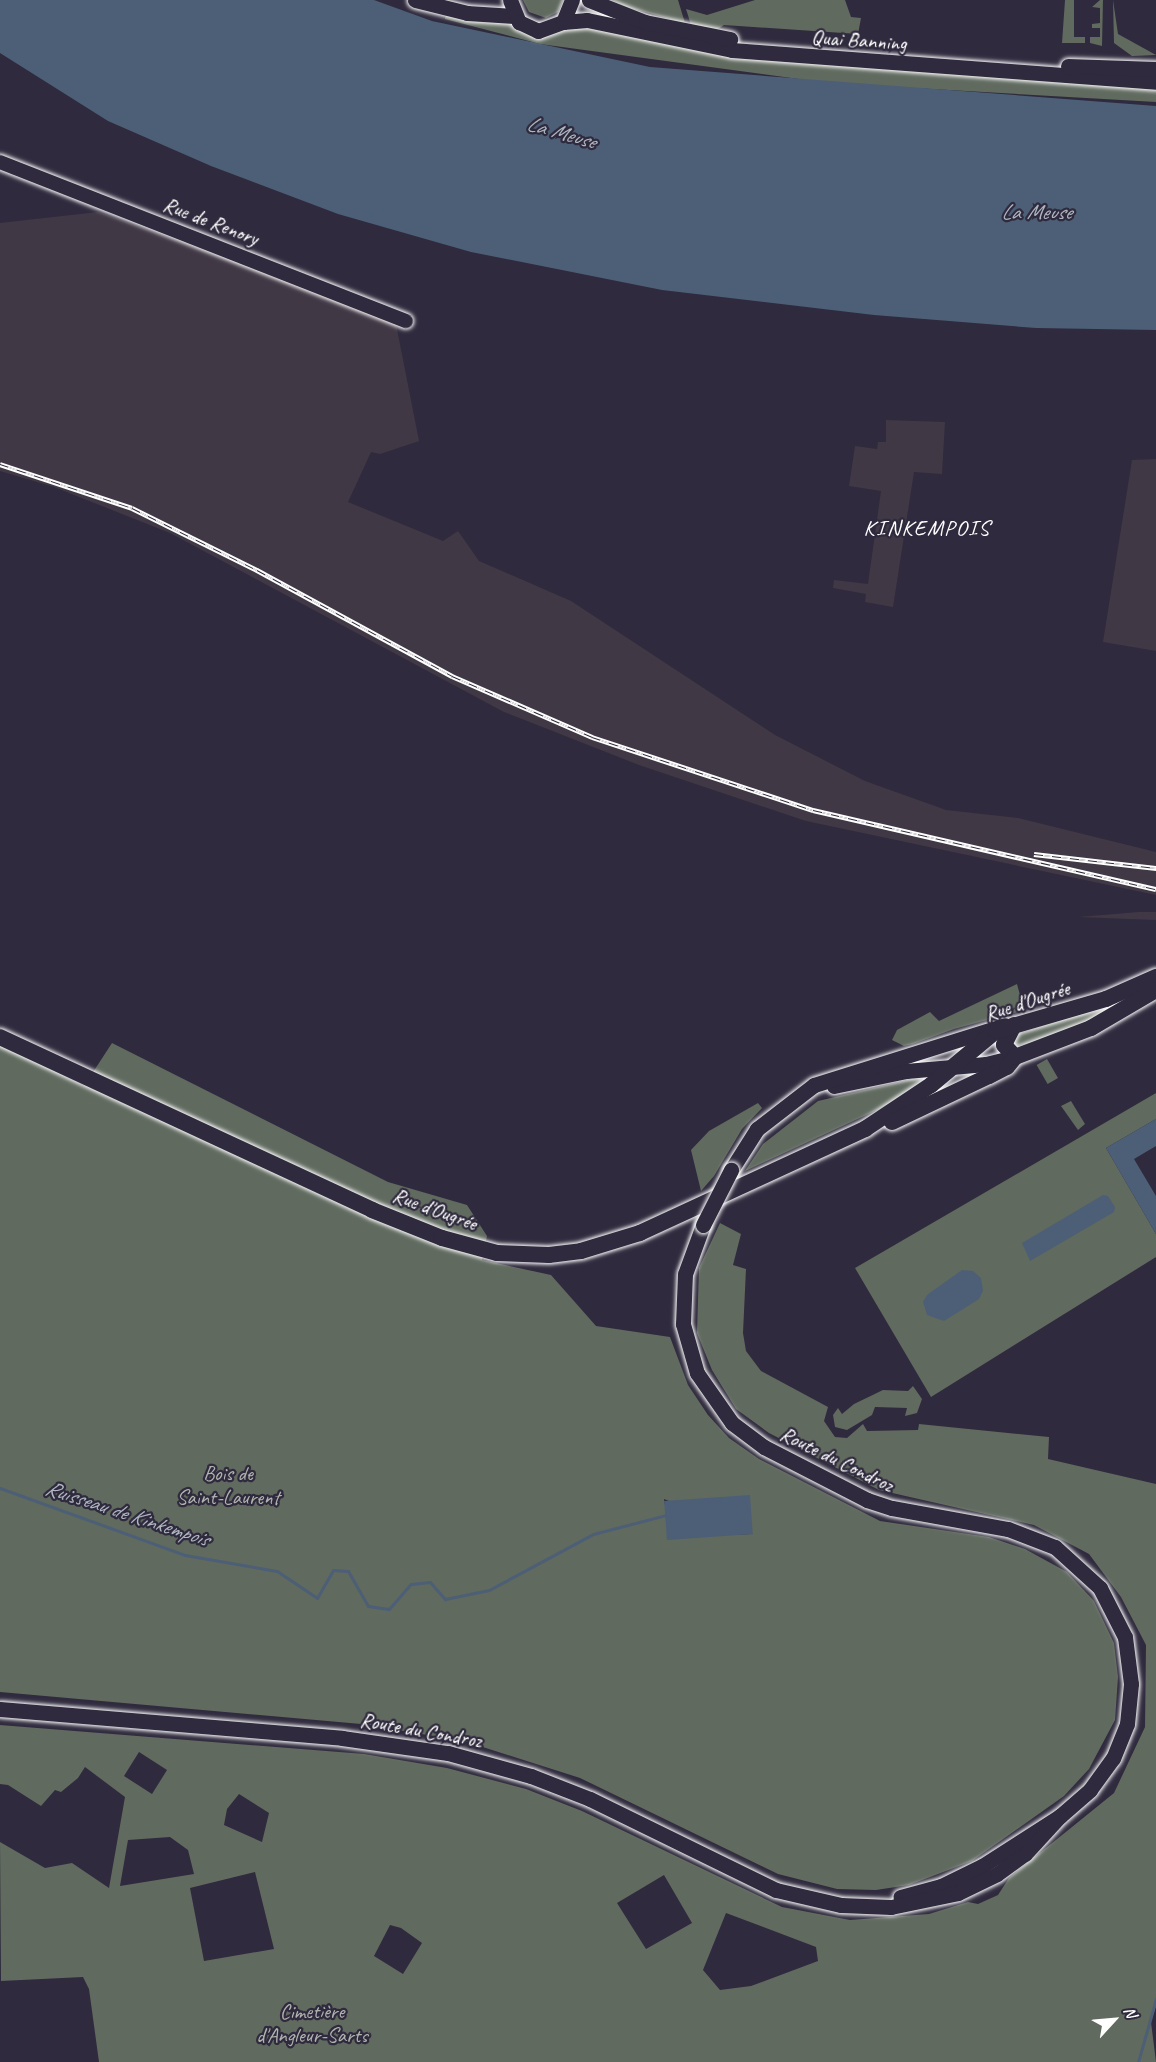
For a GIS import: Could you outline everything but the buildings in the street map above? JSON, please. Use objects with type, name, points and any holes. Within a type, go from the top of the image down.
[{"type":"main road","points":[[415,0],[467,13],[514,16],[510,0]]},
{"type":"main road","points":[[563,22],[572,0]]},
{"type":"main road","name":"Quai Banning","points":[[589,0],[645,22],[728,39],[1009,63],[1156,69]]},
{"type":"main road","name":"Quai Banning","points":[[514,16],[526,28],[538,31],[563,22],[587,20],[703,46],[759,53],[1156,82]]},
{"type":"main road","name":"Rue d'Ougrée","points":[[0,1037],[372,1210],[472,1248],[505,1254],[549,1255],[617,1242],[865,1129],[955,1066],[986,1036],[1014,1025],[1106,999],[1156,977]]},
{"type":"main road","name":"Rue d'Ougrée","points":[[865,1129],[890,1123],[989,1077],[1015,1057],[1091,1028],[1156,990]]},
{"type":"main road","name":"Route du Condroz","points":[[0,1709],[351,1739],[448,1753],[514,1771],[590,1799],[776,1890],[824,1902],[878,1905],[934,1900],[984,1881],[1033,1847],[1060,1816],[1101,1776],[1118,1748],[1128,1718],[1131,1684],[1128,1650],[1105,1595],[1074,1560],[1034,1538],[1008,1529],[892,1508],[852,1493],[749,1437],[722,1413],[690,1356],[682,1324],[683,1289],[688,1261],[703,1225],[731,1170],[757,1129],[826,1079],[998,1025],[1014,1025]]},
{"type":"main road","points":[[1014,1025],[1004,1045],[1015,1057]]},
{"type":"main road","name":"Route du Condroz","points":[[797,1098],[870,1077],[1015,1057]]},
{"type":"main road","name":"Route du Condroz","points":[[878,1905],[889,1898],[959,1878],[1018,1844],[1060,1816]]},
{"type":"main road","points":[[984,1881],[987,1870],[1018,1844]]},
{"type":"street","name":"Rue de Renory","points":[[0,162],[406,321]]},
{"type":"shaded area","points":[[98,212],[395,319],[419,441],[380,454],[371,452],[348,502],[443,541],[458,531],[479,561],[571,601],[775,735],[865,781],[946,810],[1018,818],[1156,852],[1156,895],[806,821],[639,765],[504,712],[170,533],[54,487],[0,471],[0,223]]},
{"type":"shaded area","points":[[886,420],[945,422],[942,474],[914,472],[893,607],[865,602],[866,594],[833,588],[834,580],[868,584],[881,491],[849,486],[855,446],[877,449],[878,442],[886,442]]},
{"type":"shaded area","points":[[1156,459],[1156,651],[1103,642],[1132,460]]},
{"type":"shaded area","points":[[1156,912],[1156,920],[1078,917]]},
{"type":"green space","points":[[523,0],[563,0],[558,12],[546,18],[529,12]]},
{"type":"green space","points":[[613,0],[678,0],[685,23],[627,7]]},
{"type":"green space","points":[[755,0],[845,0],[851,17],[861,18],[858,34],[724,25],[718,29],[691,25],[686,9],[707,15]]},
{"type":"green space","points":[[1065,0],[1074,0],[1074,37],[1085,37],[1085,43],[1062,43]]},
{"type":"green space","points":[[1103,0],[1102,46],[1090,43],[1090,37],[1100,37],[1100,28],[1092,28],[1092,24],[1100,23],[1100,8],[1092,7]]},
{"type":"green space","points":[[1113,0],[1118,34],[1156,55],[1132,56],[1114,43]]},
{"type":"green space","points":[[446,14],[512,23],[540,36],[566,28],[590,27],[713,53],[1156,87],[1156,102],[828,83],[540,44],[445,19]]},
{"type":"green space","points":[[1017,984],[1024,1010],[954,1029],[913,1044],[904,1046],[892,1040],[897,1030],[930,1012],[939,1021]]},
{"type":"green space","points":[[1126,999],[1115,1010],[1031,1043],[1010,1047],[1016,1035]]},
{"type":"green space","name":"Bois de Saint-Laurent","points":[[112,1043],[388,1182],[467,1205],[487,1236],[482,1260],[551,1275],[596,1326],[670,1337],[688,1385],[708,1415],[729,1438],[759,1459],[880,1521],[989,1537],[1025,1549],[1067,1572],[1094,1601],[1114,1643],[1118,1677],[1115,1720],[1089,1769],[1064,1796],[972,1861],[909,1885],[876,1890],[837,1889],[778,1874],[580,1778],[464,1741],[361,1724],[0,1692],[0,1044],[84,1086]],"holes":[[[664,1499],[753,1534],[670,1537]]]},
{"type":"green space","points":[[1047,1059],[1058,1078],[1048,1084],[1037,1065]]},
{"type":"green space","points":[[921,1077],[922,1085],[877,1110],[745,1171],[763,1144],[818,1101]]},
{"type":"green space","points":[[1156,1093],[1156,1119],[1106,1148],[1156,1234],[1156,1257],[931,1397],[855,1268]]},
{"type":"green space","points":[[1071,1101],[1085,1124],[1078,1130],[1061,1106]]},
{"type":"green space","points":[[758,1103],[762,1108],[742,1129],[714,1176],[701,1191],[691,1150],[709,1131]]},
{"type":"green space","name":"Cimetière d'Angleur-Sarts","points":[[720,1223],[741,1234],[733,1265],[746,1269],[743,1333],[746,1351],[761,1371],[828,1407],[824,1421],[835,1437],[847,1438],[863,1424],[867,1431],[918,1430],[919,1424],[1049,1437],[1048,1459],[1156,1484],[1156,2006],[1151,2022],[1156,2062],[99,2062],[89,1989],[83,1977],[1,1981],[0,1842],[45,1868],[72,1863],[109,1888],[125,1797],[85,1767],[78,1778],[61,1792],[55,1790],[41,1806],[8,1785],[0,1784],[0,1725],[364,1754],[447,1768],[526,1789],[582,1811],[782,1907],[850,1920],[929,1914],[968,1902],[978,1904],[998,1895],[1009,1878],[1114,1793],[1145,1727],[1146,1645],[1121,1597],[1089,1554],[1034,1525],[879,1490],[769,1433],[736,1409],[712,1370],[697,1333],[699,1268]],"holes":[[[139,1752],[167,1770],[152,1794],[124,1776]],[[239,1794],[269,1813],[262,1842],[224,1825],[227,1809]],[[170,1837],[188,1850],[194,1874],[120,1886],[128,1840]],[[255,1872],[274,1949],[204,1961],[190,1888]],[[664,1875],[692,1923],[646,1949],[617,1903]],[[726,1913],[816,1947],[818,1961],[751,1986],[720,1990],[703,1970]],[[390,1925],[401,1928],[422,1943],[403,1974],[374,1956]]]},
{"type":"green space","points":[[913,1386],[922,1399],[917,1413],[905,1416],[907,1408],[875,1407],[872,1415],[847,1430],[835,1427],[833,1415],[838,1408],[842,1414],[854,1404],[883,1390],[908,1391]]},
{"type":"water","name":"La Meuse","points":[[0,0],[374,0],[432,21],[650,67],[1156,106],[1156,330],[1036,328],[874,315],[662,290],[471,252],[338,214],[211,166],[108,121],[0,53]]},
{"type":"water","points":[[1156,1119],[1156,1146],[1134,1159],[1156,1196],[1156,1234],[1106,1148]]},
{"type":"water","points":[[1103,1195],[1108,1196],[1115,1207],[1114,1212],[1030,1261],[1022,1243]]},
{"type":"water","points":[[962,1270],[973,1271],[981,1278],[983,1291],[979,1299],[944,1321],[927,1315],[923,1302],[927,1295]]},
{"type":"water","points":[[750,1495],[753,1534],[667,1540],[664,1501]]},
{"type":"waterway","name":"Ruisseau de Kinkempois","points":[[0,1488],[185,1555],[277,1571],[317,1598],[333,1570],[348,1571],[368,1606],[389,1609],[411,1584],[430,1582],[445,1599],[489,1590],[593,1534],[666,1515]]},
{"type":"waterway","points":[[1138,2062],[1156,1999]]},
{"type":"railway","points":[[0,464],[132,508],[257,570],[452,676],[592,737],[813,810],[1156,889]]},
{"type":"railway","points":[[1034,854],[1156,868]]},
{"type":"district","name":"KINKEMPOIS","points":[[927,529]]}]
